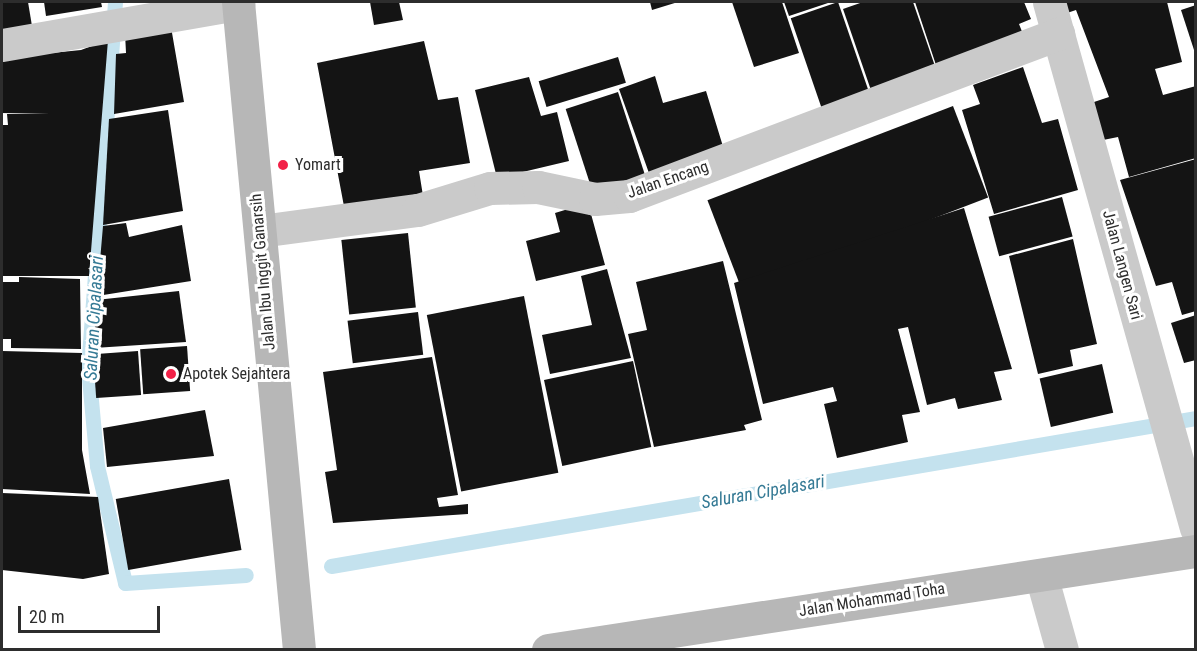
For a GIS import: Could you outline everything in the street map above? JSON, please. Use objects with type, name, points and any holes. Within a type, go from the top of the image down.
[{"type":"main road","name":"Jalan Ibu Inggit Ganarsih","points":[[238,3],[299,650]]},
{"type":"main road","name":"Jalan Mohammad Toha","points":[[548,650],[1196,551]]},
{"type":"street","name":"Jalan Langen Sari","points":[[1049,2],[1196,528]]},
{"type":"street","points":[[2,45],[238,3]]},
{"type":"street","name":"Jalan Encang","points":[[260,231],[418,210],[490,188],[538,187],[595,199],[629,196],[1058,34]]},
{"type":"street","points":[[1041,574],[1062,650]]},
{"type":"building","points":[[2,2],[28,2],[32,26],[2,30]]},
{"type":"building","points":[[44,2],[101,2],[102,7],[46,16]]},
{"type":"building","points":[[370,2],[399,2],[403,20],[374,25]]},
{"type":"building","points":[[650,2],[678,2],[652,10]]},
{"type":"building","points":[[732,2],[782,2],[799,53],[754,67]]},
{"type":"building","points":[[784,2],[831,2],[789,16]]},
{"type":"building","points":[[838,2],[872,99],[824,116],[791,18]]},
{"type":"building","points":[[863,2],[913,2],[938,75],[874,99],[843,9]]},
{"type":"building","points":[[915,2],[1024,2],[1031,19],[1019,24],[1027,44],[939,74]]},
{"type":"building","points":[[1056,2],[1167,2],[1182,62],[1155,69],[1163,95],[1196,86],[1196,158],[1129,177],[1118,137],[1103,140],[1091,103],[1109,97],[1076,10],[1061,15]]},
{"type":"building","points":[[1196,5],[1196,53],[1195,53],[1181,10]]},
{"type":"building","points":[[171,27],[184,102],[114,114],[116,54],[126,53],[125,33]]},
{"type":"building","points":[[108,40],[89,276],[2,276],[2,125],[8,125],[7,114],[50,114],[2,113],[2,58],[81,50]]},
{"type":"building","points":[[424,41],[438,100],[458,97],[470,163],[419,171],[424,202],[346,217],[317,63]]},
{"type":"building","points":[[618,57],[626,83],[547,107],[539,81]]},
{"type":"building","points":[[1023,67],[1042,123],[1058,119],[1078,190],[994,214],[962,110],[980,104],[973,85]]},
{"type":"building","points":[[655,76],[663,103],[706,91],[725,153],[650,176],[619,89]]},
{"type":"building","points":[[529,77],[541,116],[557,112],[569,161],[497,178],[475,90]]},
{"type":"building","points":[[618,92],[646,178],[594,195],[566,109]]},
{"type":"building","points":[[953,106],[988,197],[743,292],[707,200]]},
{"type":"building","points":[[168,110],[183,211],[103,225],[109,119]]},
{"type":"building","points":[[1196,159],[1196,311],[1182,315],[1172,282],[1156,286],[1120,180]]},
{"type":"building","points":[[1062,197],[1073,237],[999,256],[989,217]]},
{"type":"building","points":[[588,203],[605,265],[536,281],[526,241],[560,232],[555,213]]},
{"type":"building","points":[[964,208],[1012,369],[994,372],[1002,400],[958,409],[955,398],[927,405],[908,327],[898,329],[920,412],[902,415],[908,442],[837,458],[824,404],[837,401],[833,387],[763,404],[734,283]]},
{"type":"building","points":[[126,223],[129,237],[182,225],[191,281],[97,296],[103,226]]},
{"type":"building","points":[[408,233],[416,308],[349,315],[341,240]]},
{"type":"building","points":[[1073,239],[1097,344],[1070,350],[1073,366],[1038,374],[1009,256]]},
{"type":"building","points":[[723,261],[762,420],[744,425],[746,430],[654,447],[628,334],[647,330],[636,282]]},
{"type":"building","points":[[607,269],[631,358],[550,374],[542,335],[592,325],[581,276]]},
{"type":"building","points":[[19,277],[80,279],[81,349],[11,348],[11,339],[2,339],[2,282],[19,282]]},
{"type":"building","points":[[179,291],[186,342],[94,348],[96,300]]},
{"type":"building","points":[[524,296],[558,473],[461,492],[427,315]]},
{"type":"building","points":[[418,312],[423,355],[353,363],[348,321]]},
{"type":"building","points":[[1196,315],[1196,360],[1184,363],[1171,323]]},
{"type":"building","points":[[187,346],[190,391],[143,394],[140,349]]},
{"type":"building","points":[[2,351],[82,353],[82,450],[90,494],[2,489]]},
{"type":"building","points":[[138,351],[141,395],[96,398],[93,354]]},
{"type":"building","points":[[432,357],[458,495],[437,498],[439,507],[468,504],[468,514],[333,523],[325,472],[337,470],[323,372]]},
{"type":"building","points":[[633,361],[651,447],[562,466],[544,380]]},
{"type":"building","points":[[1102,364],[1113,413],[1051,427],[1040,378]]},
{"type":"building","points":[[205,410],[214,456],[107,467],[103,428]]},
{"type":"building","points":[[229,479],[242,550],[128,570],[116,499]]},
{"type":"building","points":[[2,493],[98,497],[109,574],[83,579],[2,570]]},
{"type":"waterway","name":"Saluran Cipalasari","points":[[115,2],[88,367],[97,466],[125,583],[246,575]]},
{"type":"waterway","name":"Saluran Cipalasari","points":[[331,566],[1196,418]]},
{"type":"place","name":"Yomart","points":[[283,165]]},
{"type":"place","name":"Apotek Sejahtera","points":[[171,374]]}]
